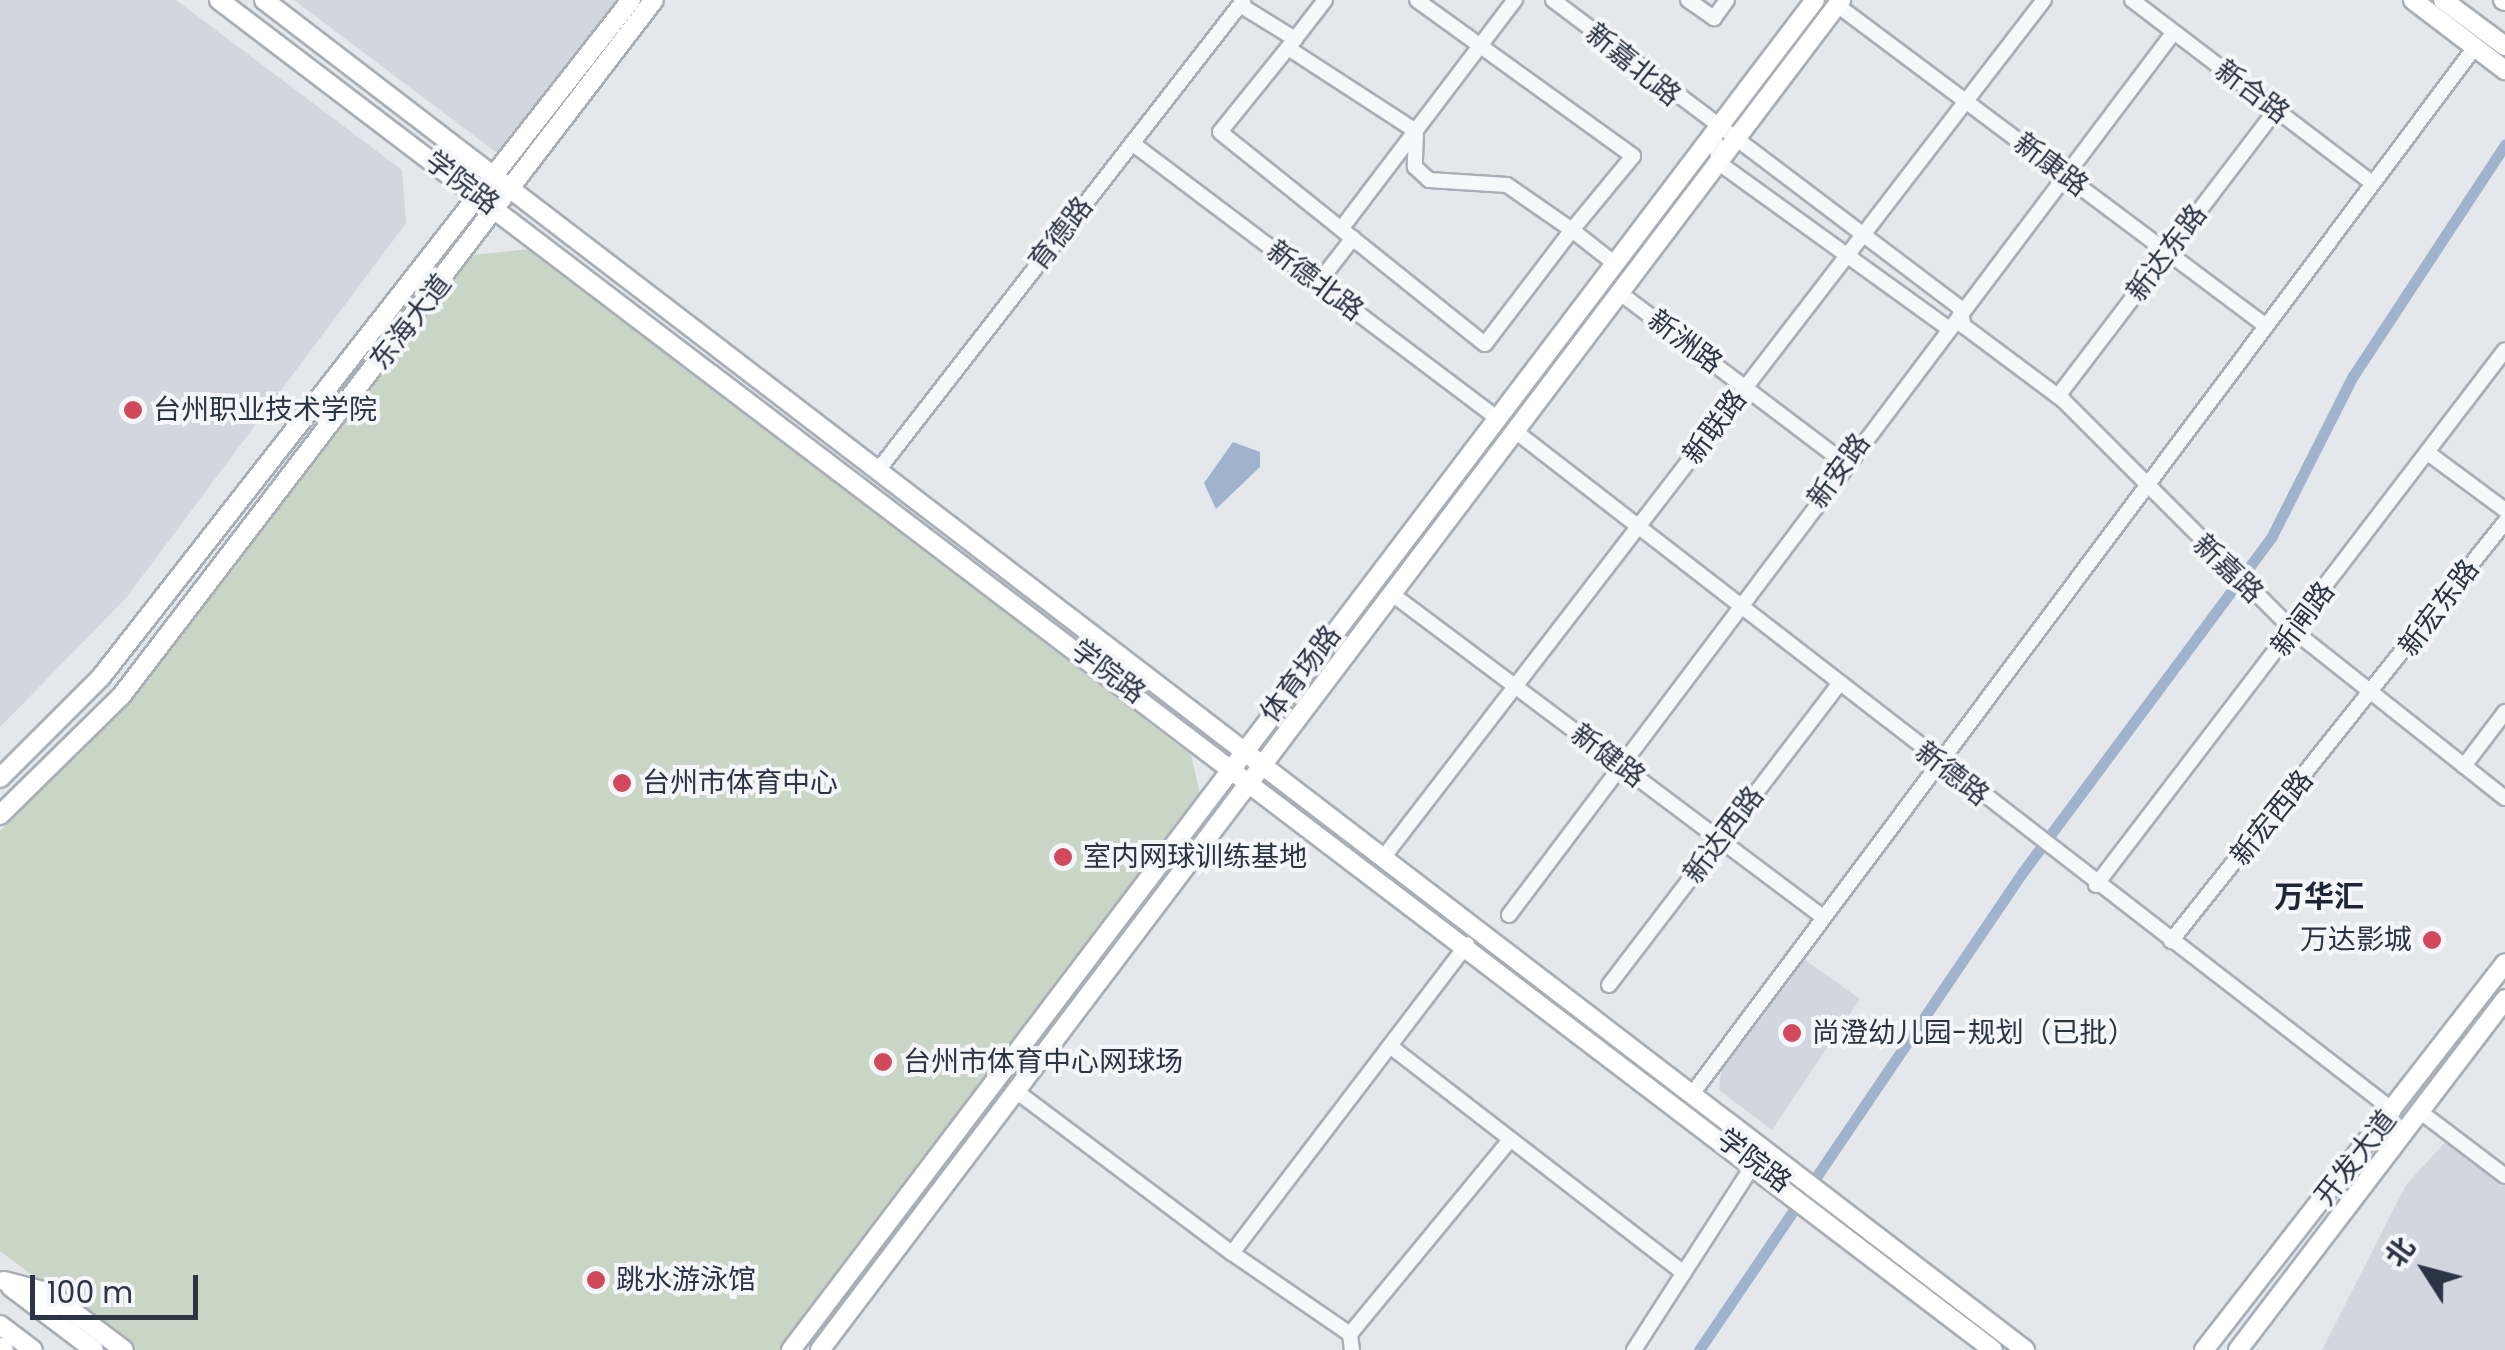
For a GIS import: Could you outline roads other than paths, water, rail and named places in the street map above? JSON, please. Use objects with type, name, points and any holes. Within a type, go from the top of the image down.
[{"type":"main road","name":"学院路","points":[[219,0],[1755,1162],[1800,1184]]},
{"type":"main road","name":"学院路","points":[[264,0],[1695,1090],[1838,1214],[2025,1350]]},
{"type":"main road","name":"东海大道","points":[[506,184],[632,0]]},
{"type":"main road","name":"东海大道","points":[[0,815],[122,695],[506,184],[654,0]]},
{"type":"main road","name":"体育场路","points":[[791,1350],[1814,0]]},
{"type":"main road","points":[[2443,0],[2505,46]]},
{"type":"main road","points":[[2414,1],[2460,13]]},
{"type":"main road","points":[[2414,1],[2505,70]]},
{"type":"main road","points":[[820,1350],[1839,2]]},
{"type":"main road","name":"东海大道","points":[[0,778],[101,677],[490,205]]},
{"type":"main road","name":"开发大道","points":[[2204,1350],[2394,1111],[2505,963]]},
{"type":"main road","name":"开发大道","points":[[2238,1350],[2505,999]]},
{"type":"main road","name":"学院路","points":[[1838,1214],[1993,1350]]},
{"type":"main road","points":[[2,1280],[94,1350]]},
{"type":"main road","points":[[2,1280],[47,1292],[124,1350]]},
{"type":"main road","points":[[0,1325],[33,1350]]},
{"type":"street","points":[[1325,0],[1220,132],[1485,344],[1633,156],[1417,0]]},
{"type":"street","points":[[1318,283],[1416,130],[1515,0]]},
{"type":"street","name":"新嘉北路","points":[[1552,0],[1714,131]]},
{"type":"street","points":[[1688,0],[1714,18],[1728,0]]},
{"type":"street","name":"新联路","points":[[1386,854],[2044,0]]},
{"type":"street","name":"新合路","points":[[2132,0],[2372,183]]},
{"type":"street","points":[[1242,2],[1292,44],[1416,130]]},
{"type":"street","name":"育德路","points":[[878,469],[1242,2]]},
{"type":"street","name":"新康路","points":[[1839,2],[2266,326]]},
{"type":"street","name":"新安路","points":[[1509,914],[1740,608],[1959,307],[2174,32]]},
{"type":"street","points":[[1695,1090],[2475,47]]},
{"type":"street","name":"新达东路","points":[[2058,396],[2276,110]]},
{"type":"street","points":[[1416,130],[1415,167],[1429,180],[1507,185],[1614,263]]},
{"type":"street","points":[[1714,131],[1735,141],[1959,307],[1964,326],[1941,331],[1719,163],[1714,131]]},
{"type":"street","name":"新德北路","points":[[1132,143],[1497,418]]},
{"type":"street","name":"新洲路","points":[[1620,293],[1846,463]]},
{"type":"street","name":"新嘉路","points":[[1964,326],[2058,396],[2214,557],[2294,631],[2505,798]]},
{"type":"street","name":"新闸路","points":[[2096,885],[2294,631],[2505,350]]},
{"type":"street","name":"新德路","points":[[1515,432],[1937,764],[2394,1111]]},
{"type":"street","points":[[2428,453],[2505,510]]},
{"type":"street","name":"新宏东路","points":[[2373,694],[2505,522]]},
{"type":"street","name":"新健路","points":[[1392,594],[1824,917]]},
{"type":"street","name":"新达西路","points":[[1609,985],[1838,686]]},
{"type":"street","name":"新宏西路","points":[[2171,942],[2373,694]]},
{"type":"street","points":[[2464,766],[2505,712]]},
{"type":"street","points":[[1232,1253],[1467,944]]},
{"type":"street","points":[[1390,1046],[1684,1273]]},
{"type":"street","points":[[1016,1091],[1232,1253],[1350,1334]]},
{"type":"street","points":[[2422,1112],[2505,1176]]},
{"type":"street","points":[[1352,1350],[1350,1334],[1510,1140]]},
{"type":"street","points":[[1634,1350],[1755,1162]]},
{"type":"water","points":[[1233,442],[1260,452],[1260,467],[1216,509],[1204,483]]},
{"type":"waterway","points":[[1699,1350],[2022,873],[2271,538],[2353,376],[2505,145]]},
{"type":"place","name":"台州职业技术学院","points":[[133,410]]},
{"type":"place","name":"台州市体育中心","points":[[622,783]]},
{"type":"place","name":"室内网球训练基地","points":[[1063,857]]},
{"type":"place","name":"万达影城","points":[[2432,940]]},
{"type":"place","name":"尚澄幼儿园-规划（已批）","points":[[1792,1033]]},
{"type":"place","name":"台州市体育中心网球场","points":[[883,1062]]},
{"type":"place","name":"跳水游泳馆","points":[[596,1280]]},
{"type":"district","name":"万华汇","points":[[2319,897]]}]
